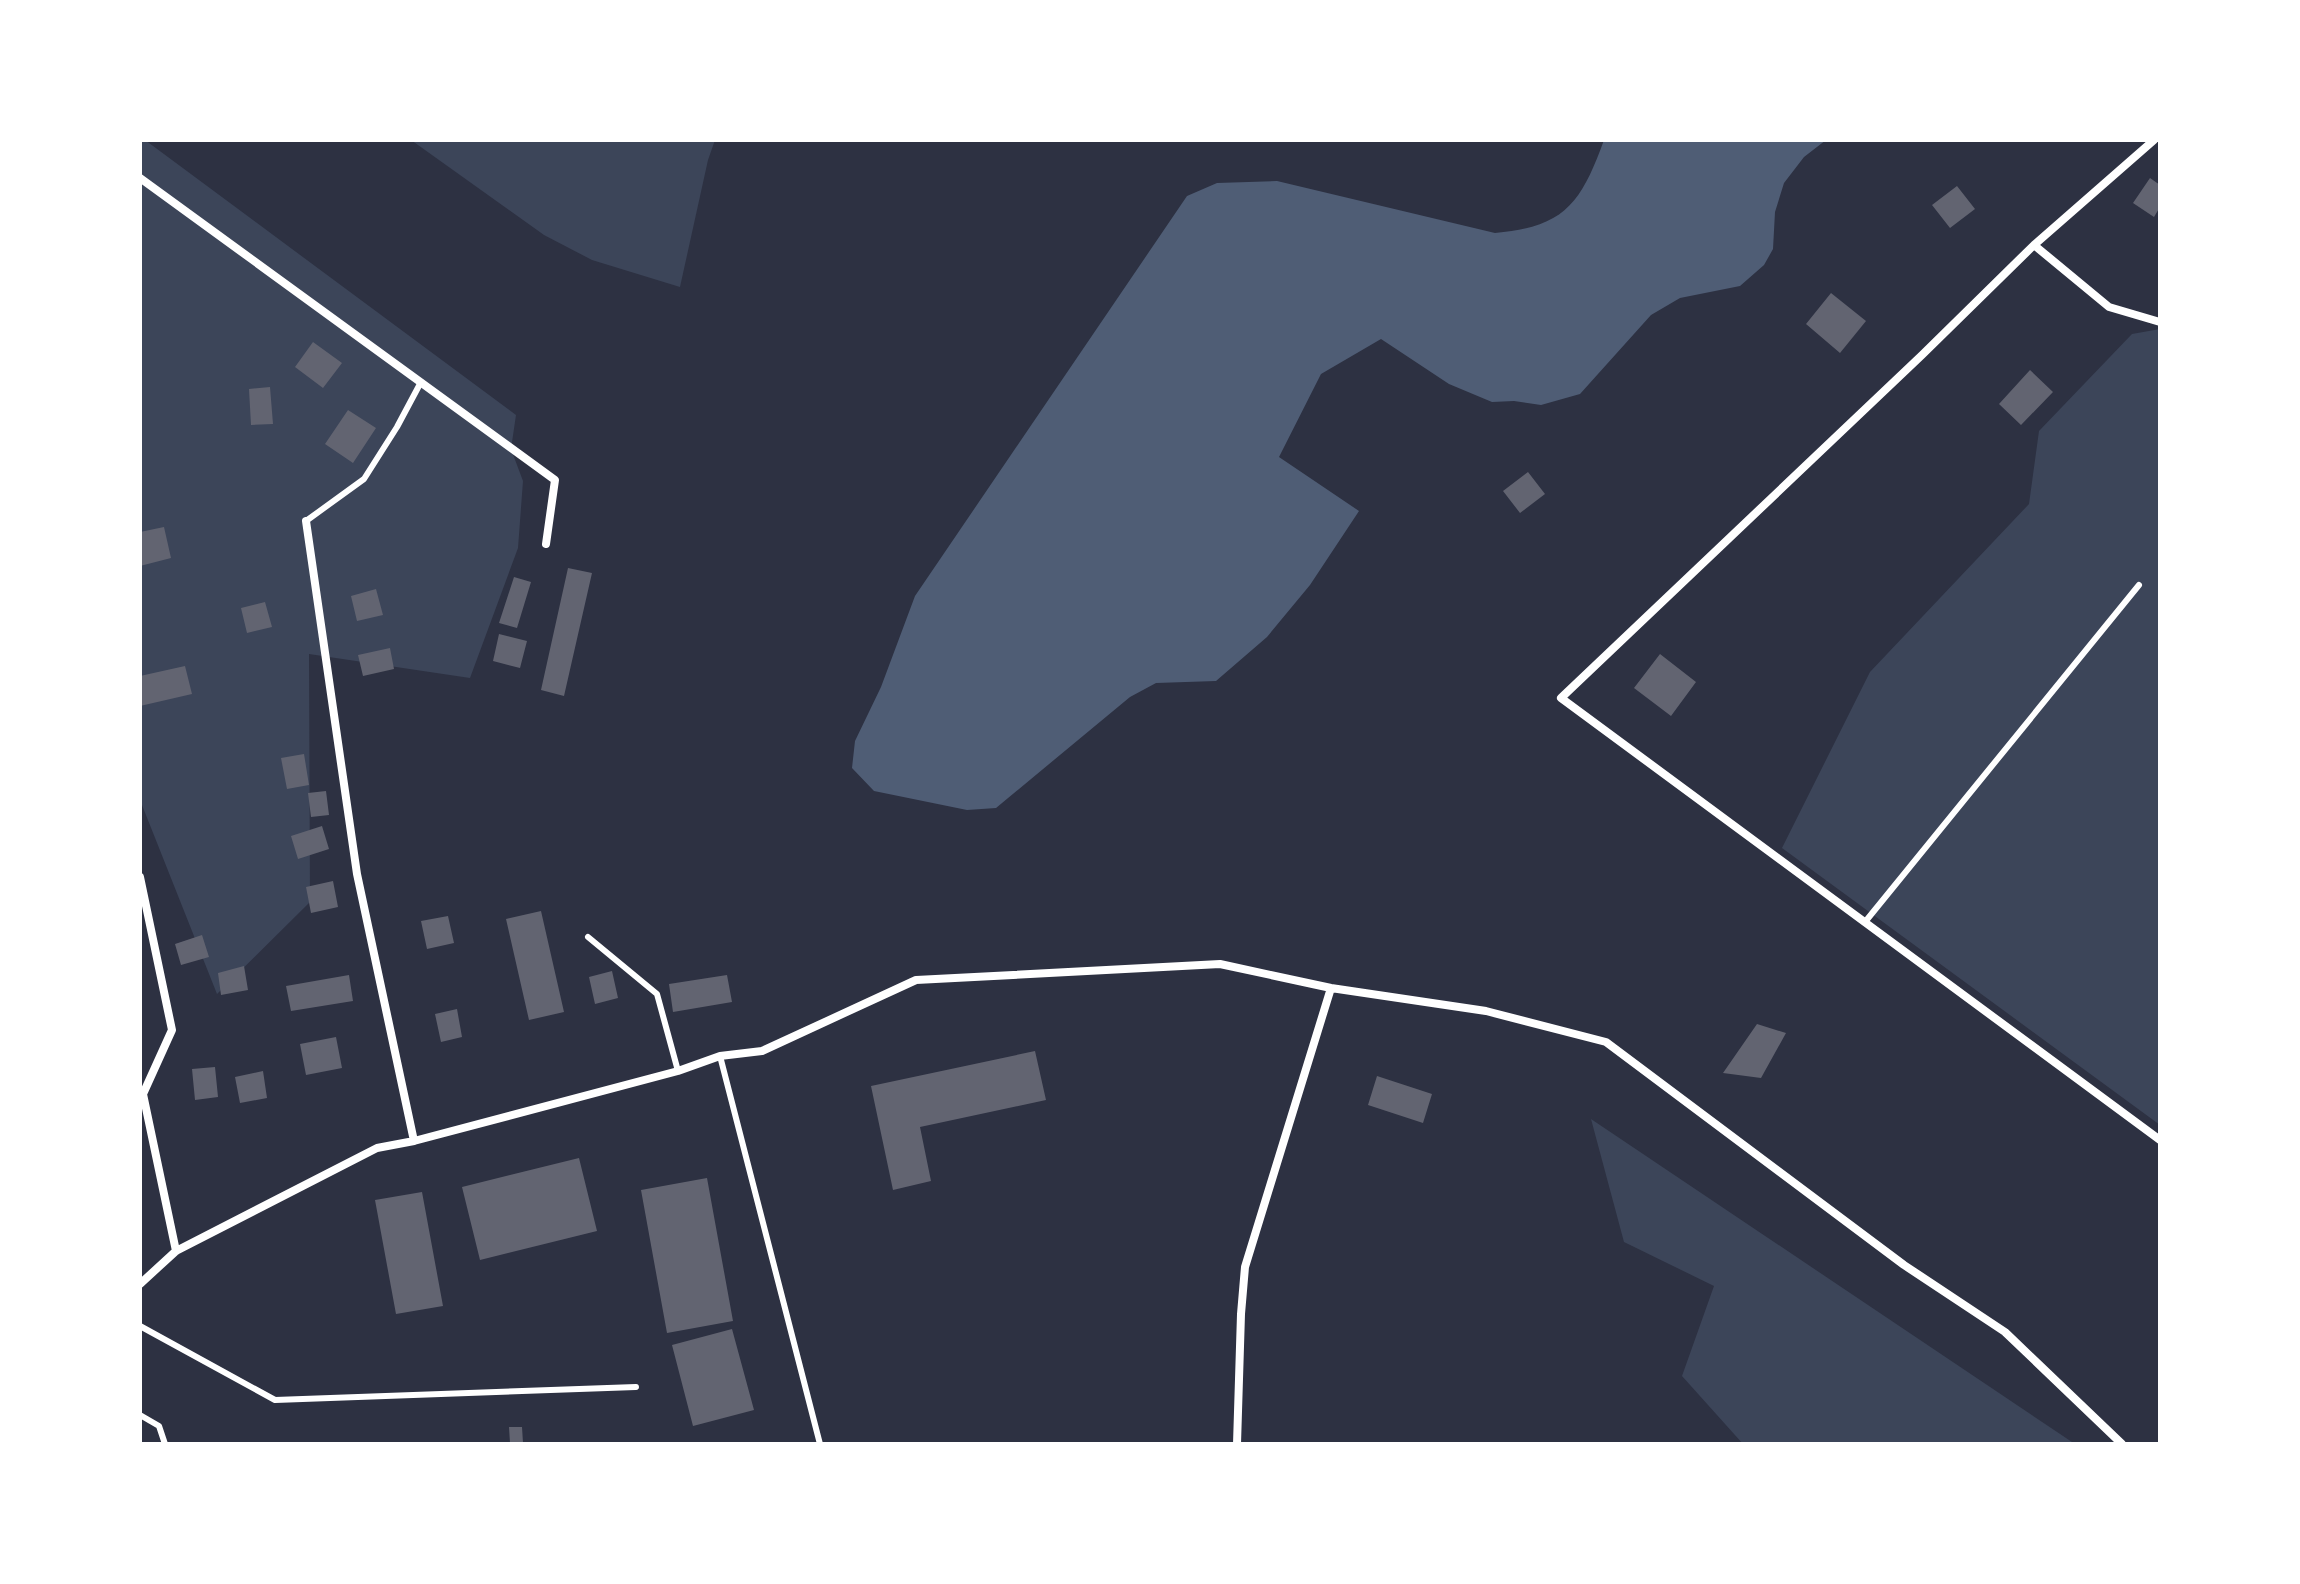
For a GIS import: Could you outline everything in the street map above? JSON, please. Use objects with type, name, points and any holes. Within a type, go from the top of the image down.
[{"type":"street","points":[[2154,140],[2034,245],[1561,698],[2160,1140]]},
{"type":"street","points":[[140,178],[555,480],[546,544]]},
{"type":"street","points":[[2034,245],[2109,307],[2160,322]]},
{"type":"street","points":[[306,521],[357,874],[414,1141]]},
{"type":"street","points":[[140,877],[172,1030],[143,1094],[176,1251]]},
{"type":"street","points":[[140,1284],[176,1251],[377,1148],[678,1071],[720,1056],[762,1051],[916,980],[1220,964],[1331,988],[1486,1011],[1606,1042],[1904,1265],[2005,1332],[2122,1444]]},
{"type":"street","points":[[1237,1444],[1245,1267],[1331,988]]},
{"type":"lane","points":[[306,521],[364,479],[421,382]]},
{"type":"lane","points":[[1865,922],[2139,585]]},
{"type":"lane","points":[[588,937],[657,994],[678,1071]]},
{"type":"lane","points":[[720,1056],[820,1444]]},
{"type":"lane","points":[[140,1326],[275,1400],[636,1387]]},
{"type":"lane","points":[[140,1415],[159,1426],[165,1444]]},
{"type":"shaded area","points":[[140,140],[145,140],[516,415],[511,449],[523,481],[518,548],[470,678],[309,654],[310,902],[217,994],[140,800]]},
{"type":"shaded area","points":[[411,140],[715,140],[680,287],[592,260],[544,235]]},
{"type":"shaded area","points":[[1604,140],[1826,140],[1804,157],[1784,183],[1775,212],[1773,249],[1764,265],[1740,286],[1680,298],[1651,315],[1580,394],[1541,405],[1492,402],[1449,384],[1381,339],[1321,374],[1279,457],[1359,511],[1310,585],[1267,637],[1216,681],[1156,683],[1130,697],[996,808],[967,810],[874,791],[852,768],[855,741],[881,687],[915,596],[1187,196],[1217,183],[1277,181],[1495,233],[1519,230],[1554,218],[1567,208],[1587,180]]},
{"type":"shaded area","points":[[2160,329],[2160,1125],[1782,848],[1870,672],[2029,504],[2039,431],[2132,334]]},
{"type":"shaded area","points":[[1591,1119],[2075,1444],[1743,1444],[1682,1376],[1714,1286],[1624,1242]]},
{"type":"building","points":[[2150,178],[2160,185],[2160,207],[2154,217],[2133,203]]},
{"type":"building","points":[[1957,186],[1975,209],[1950,228],[1932,205]]},
{"type":"building","points":[[1831,293],[1866,321],[1840,353],[1806,324]]},
{"type":"building","points":[[313,342],[342,363],[323,388],[295,367]]},
{"type":"building","points":[[2030,370],[2053,392],[2021,425],[1999,404]]},
{"type":"building","points":[[270,387],[273,424],[251,425],[249,389]]},
{"type":"building","points":[[348,410],[376,428],[353,463],[325,444]]},
{"type":"building","points":[[1528,472],[1545,494],[1520,513],[1503,491]]},
{"type":"building","points":[[164,527],[171,558],[140,566],[140,532]]},
{"type":"building","points":[[568,568],[592,573],[564,696],[541,690]]},
{"type":"building","points":[[514,577],[531,582],[517,628],[499,623]]},
{"type":"building","points":[[376,589],[383,615],[357,621],[351,596]]},
{"type":"building","points":[[265,602],[272,627],[247,633],[241,608]]},
{"type":"building","points":[[499,634],[527,641],[520,668],[493,661]]},
{"type":"building","points":[[390,648],[394,669],[363,676],[358,655]]},
{"type":"building","points":[[1660,654],[1696,682],[1671,716],[1634,688]]},
{"type":"building","points":[[185,666],[192,694],[140,706],[140,676]]},
{"type":"building","points":[[304,754],[309,785],[287,789],[281,758]]},
{"type":"building","points":[[326,791],[329,815],[311,817],[308,793]]},
{"type":"building","points":[[322,826],[329,849],[298,859],[291,836]]},
{"type":"building","points":[[333,881],[338,907],[311,913],[306,887]]},
{"type":"building","points":[[541,911],[564,1012],[529,1020],[506,919]]},
{"type":"building","points":[[448,916],[454,943],[427,949],[421,921]]},
{"type":"building","points":[[202,935],[209,957],[181,965],[175,944]]},
{"type":"building","points":[[244,966],[248,990],[221,995],[218,973]]},
{"type":"building","points":[[612,971],[618,998],[595,1004],[589,977]]},
{"type":"building","points":[[349,975],[353,1001],[291,1011],[286,986]]},
{"type":"building","points":[[727,975],[732,1002],[673,1012],[669,984]]},
{"type":"building","points":[[457,1009],[462,1037],[441,1042],[435,1014]]},
{"type":"building","points":[[1757,1024],[1786,1033],[1761,1078],[1723,1073]]},
{"type":"building","points":[[336,1037],[342,1068],[306,1075],[300,1044]]},
{"type":"building","points":[[1035,1051],[1046,1100],[920,1127],[931,1181],[893,1190],[871,1086]]},
{"type":"building","points":[[215,1067],[218,1097],[195,1100],[192,1069]]},
{"type":"building","points":[[263,1071],[267,1098],[240,1103],[235,1077]]},
{"type":"building","points":[[1377,1076],[1432,1094],[1423,1123],[1368,1105]]},
{"type":"building","points":[[579,1158],[597,1231],[480,1260],[462,1187]]},
{"type":"building","points":[[707,1178],[733,1321],[667,1333],[641,1190]]},
{"type":"building","points":[[422,1192],[443,1306],[396,1314],[375,1200]]},
{"type":"building","points":[[732,1329],[754,1410],[693,1426],[672,1345]]},
{"type":"building","points":[[509,1427],[522,1427],[523,1443],[510,1443]]}]
